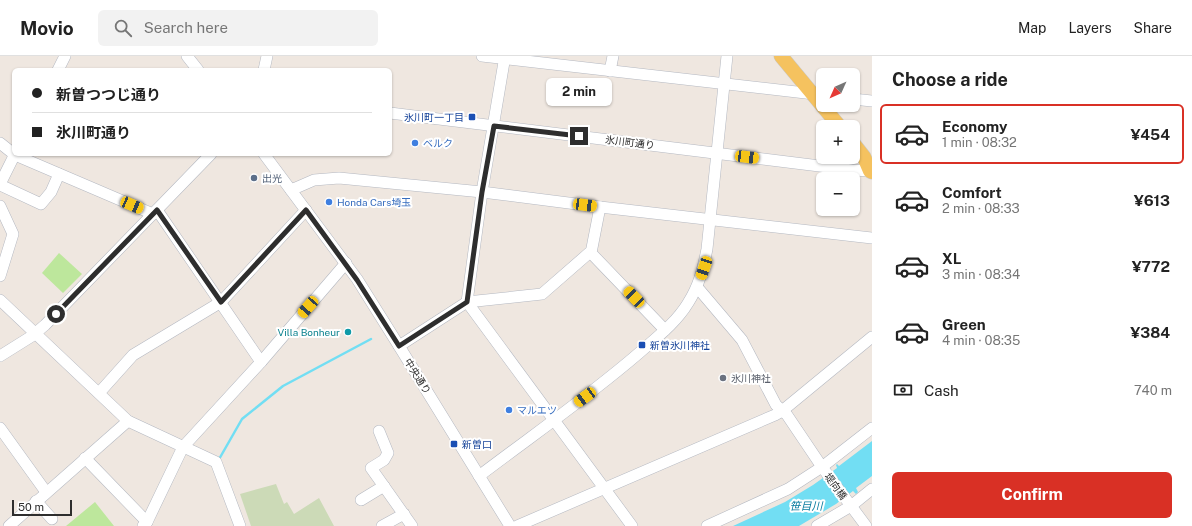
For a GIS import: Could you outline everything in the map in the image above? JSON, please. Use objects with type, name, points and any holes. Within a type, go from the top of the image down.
[{"type":"main road","points":[[781,56],[816,93]]},
{"type":"main road","points":[[860,152],[871,171]]},
{"type":"street","points":[[59,68],[65,56]]},
{"type":"street","points":[[187,56],[196,68]]},
{"type":"street","points":[[264,68],[267,56]]},
{"type":"street","points":[[482,56],[504,57],[724,85],[816,95]]},
{"type":"street","points":[[610,71],[613,56]]},
{"type":"street","points":[[479,476],[605,382],[665,330],[688,304],[697,287],[704,268],[718,153],[727,56]]},
{"type":"street","points":[[504,57],[494,126],[482,192],[467,302],[632,526]]},
{"type":"street","points":[[860,100],[872,101]]},
{"type":"street","name":"氷川町通り","points":[[392,113],[852,170],[871,171]]},
{"type":"street","points":[[0,143],[12,152]]},
{"type":"street","points":[[14,156],[0,184],[41,204],[51,192],[59,174]]},
{"type":"street","points":[[19,156],[59,174],[155,212],[221,302],[261,362]]},
{"type":"street","points":[[0,356],[36,333],[209,156]]},
{"type":"street","name":"中央通り","points":[[266,156],[346,263],[510,526]]},
{"type":"street","points":[[291,190],[314,180],[339,178],[482,192],[872,238]]},
{"type":"street","points":[[0,206],[13,234],[0,276]]},
{"type":"street","points":[[591,253],[600,207]]},
{"type":"street","points":[[98,393],[133,355],[221,302],[306,210]]},
{"type":"street","points":[[399,346],[467,302],[542,294],[589,253],[591,253]]},
{"type":"street","points":[[591,253],[665,330]]},
{"type":"street","points":[[85,458],[145,524],[183,447],[261,362],[346,263]]},
{"type":"street","name":"堤向橋","points":[[697,287],[742,340],[776,405],[787,415],[823,468],[866,526]]},
{"type":"street","points":[[0,300],[128,421],[216,462],[240,526]]},
{"type":"street","points":[[517,526],[782,411],[872,337]]},
{"type":"street","points":[[9,526],[128,421]]},
{"type":"street","points":[[0,428],[46,492]]},
{"type":"street","points":[[707,526],[788,489],[823,468],[872,428]]},
{"type":"street","points":[[379,431],[388,453],[384,460],[371,468],[412,526]]},
{"type":"street","points":[[361,500],[384,486]]},
{"type":"street","points":[[817,526],[872,489]]},
{"type":"street","points":[[36,501],[52,519]]},
{"type":"street","points":[[382,526],[404,514]]},
{"type":"green space","points":[[59,253],[82,274],[63,293],[42,273]]},
{"type":"green space","points":[[276,484],[284,504],[287,502],[294,514],[319,498],[334,526],[251,526],[240,494]]},
{"type":"green space","points":[[95,502],[114,526],[66,526]]},
{"type":"water","name":"笹目川","points":[[872,441],[872,476],[856,488],[858,492],[856,494],[853,491],[836,504],[799,526],[733,526],[785,502],[813,485],[837,468],[837,464],[839,466]]},
{"type":"waterway","points":[[218,461],[242,419],[283,386],[371,339]]},
{"type":"place","name":"氷川町一丁目","points":[[472,117]]},
{"type":"place","name":"ベルク","points":[[415,143]]},
{"type":"place","name":"出光","points":[[254,178]]},
{"type":"place","name":"Honda Cars埼玉","points":[[329,202]]},
{"type":"place","name":"Villa Bonheur","points":[[348,332]]},
{"type":"place","name":"新曽氷川神社","points":[[642,345]]},
{"type":"place","name":"氷川神社","points":[[723,378]]},
{"type":"place","name":"マルエツ","points":[[509,410]]},
{"type":"place","name":"新曽口","points":[[454,444]]},
{"type":"route","points":[[56,314],[157,210],[221,302],[306,210],[346,263],[399,346],[467,302],[482,192],[494,126],[579,136]]}]
